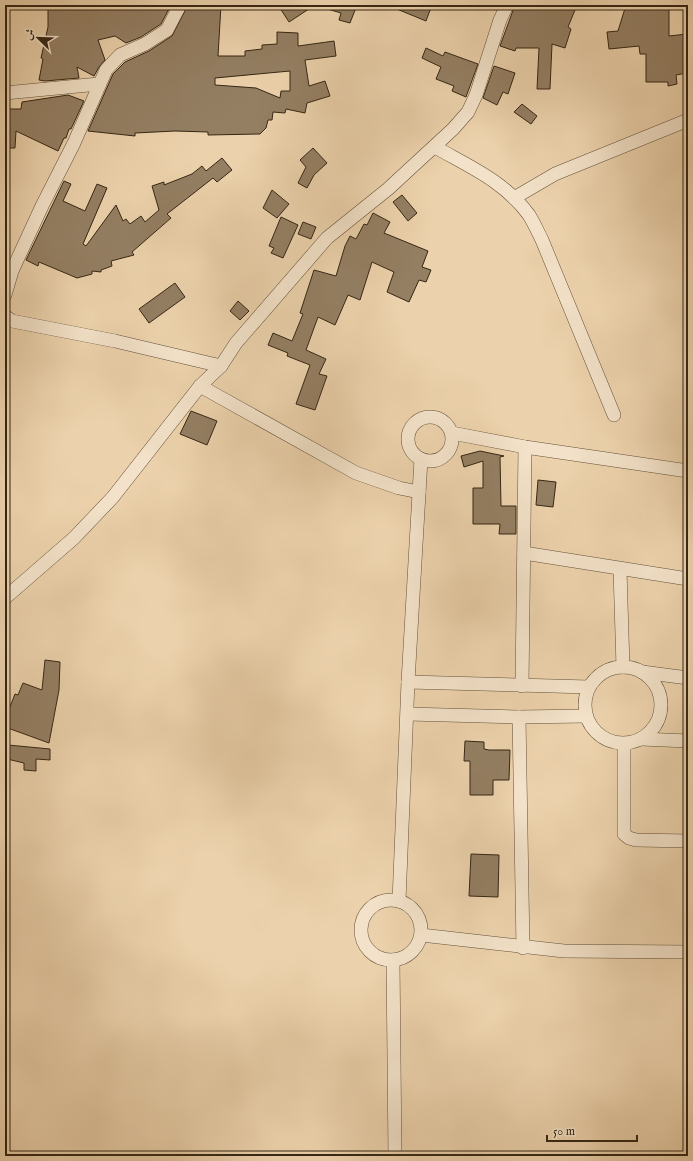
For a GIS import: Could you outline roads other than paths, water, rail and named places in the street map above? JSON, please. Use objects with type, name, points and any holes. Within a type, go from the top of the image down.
[{"type":"street","points":[[5,295],[12,271],[42,206],[74,143],[106,70],[120,55],[145,44],[167,30],[180,5]]},
{"type":"street","points":[[5,598],[74,538],[113,497],[200,386],[220,366],[236,343],[327,238],[388,189],[435,147],[468,112],[476,95],[500,20],[507,5]]},
{"type":"street","points":[[5,93],[99,84]]},
{"type":"street","points":[[514,198],[555,174],[688,120]]},
{"type":"street","points":[[435,147],[494,180],[514,198],[530,216],[542,240],[614,415]]},
{"type":"street","points":[[5,316],[12,321],[115,341],[220,366]]},
{"type":"street","points":[[200,386],[356,473],[398,488],[419,492]]},
{"type":"street","points":[[425,417],[436,418],[446,423],[452,433],[452,443],[448,452],[440,459],[430,461],[421,459],[412,452],[408,442],[409,431],[416,422],[425,417]]},
{"type":"street","points":[[452,433],[525,448],[688,471]]},
{"type":"street","points":[[522,686],[525,448]]},
{"type":"street","points":[[399,901],[408,714],[408,682],[421,459]]},
{"type":"street","points":[[524,553],[688,580]]},
{"type":"street","points":[[620,570],[623,667]]},
{"type":"street","points":[[688,678],[641,672],[623,667],[610,669],[598,676],[589,687],[584,706],[591,728],[600,737],[611,742],[624,744],[641,739],[688,741]]},
{"type":"street","points":[[641,672],[652,680],[659,692],[661,705],[658,719],[652,731],[641,739]]},
{"type":"street","points":[[408,682],[589,687]]},
{"type":"street","points":[[408,714],[519,718],[586,716]]},
{"type":"street","points":[[519,718],[523,948]]},
{"type":"street","points":[[624,744],[624,834],[629,838],[636,840],[688,841]]},
{"type":"street","points":[[384,900],[399,901],[412,908],[420,920],[421,935],[418,944],[411,952],[403,957],[393,960],[379,957],[367,948],[361,934],[363,920],[371,907],[384,900]]},
{"type":"street","points":[[421,935],[523,948],[564,951],[688,952]]},
{"type":"street","points":[[393,960],[395,1156]]}]
